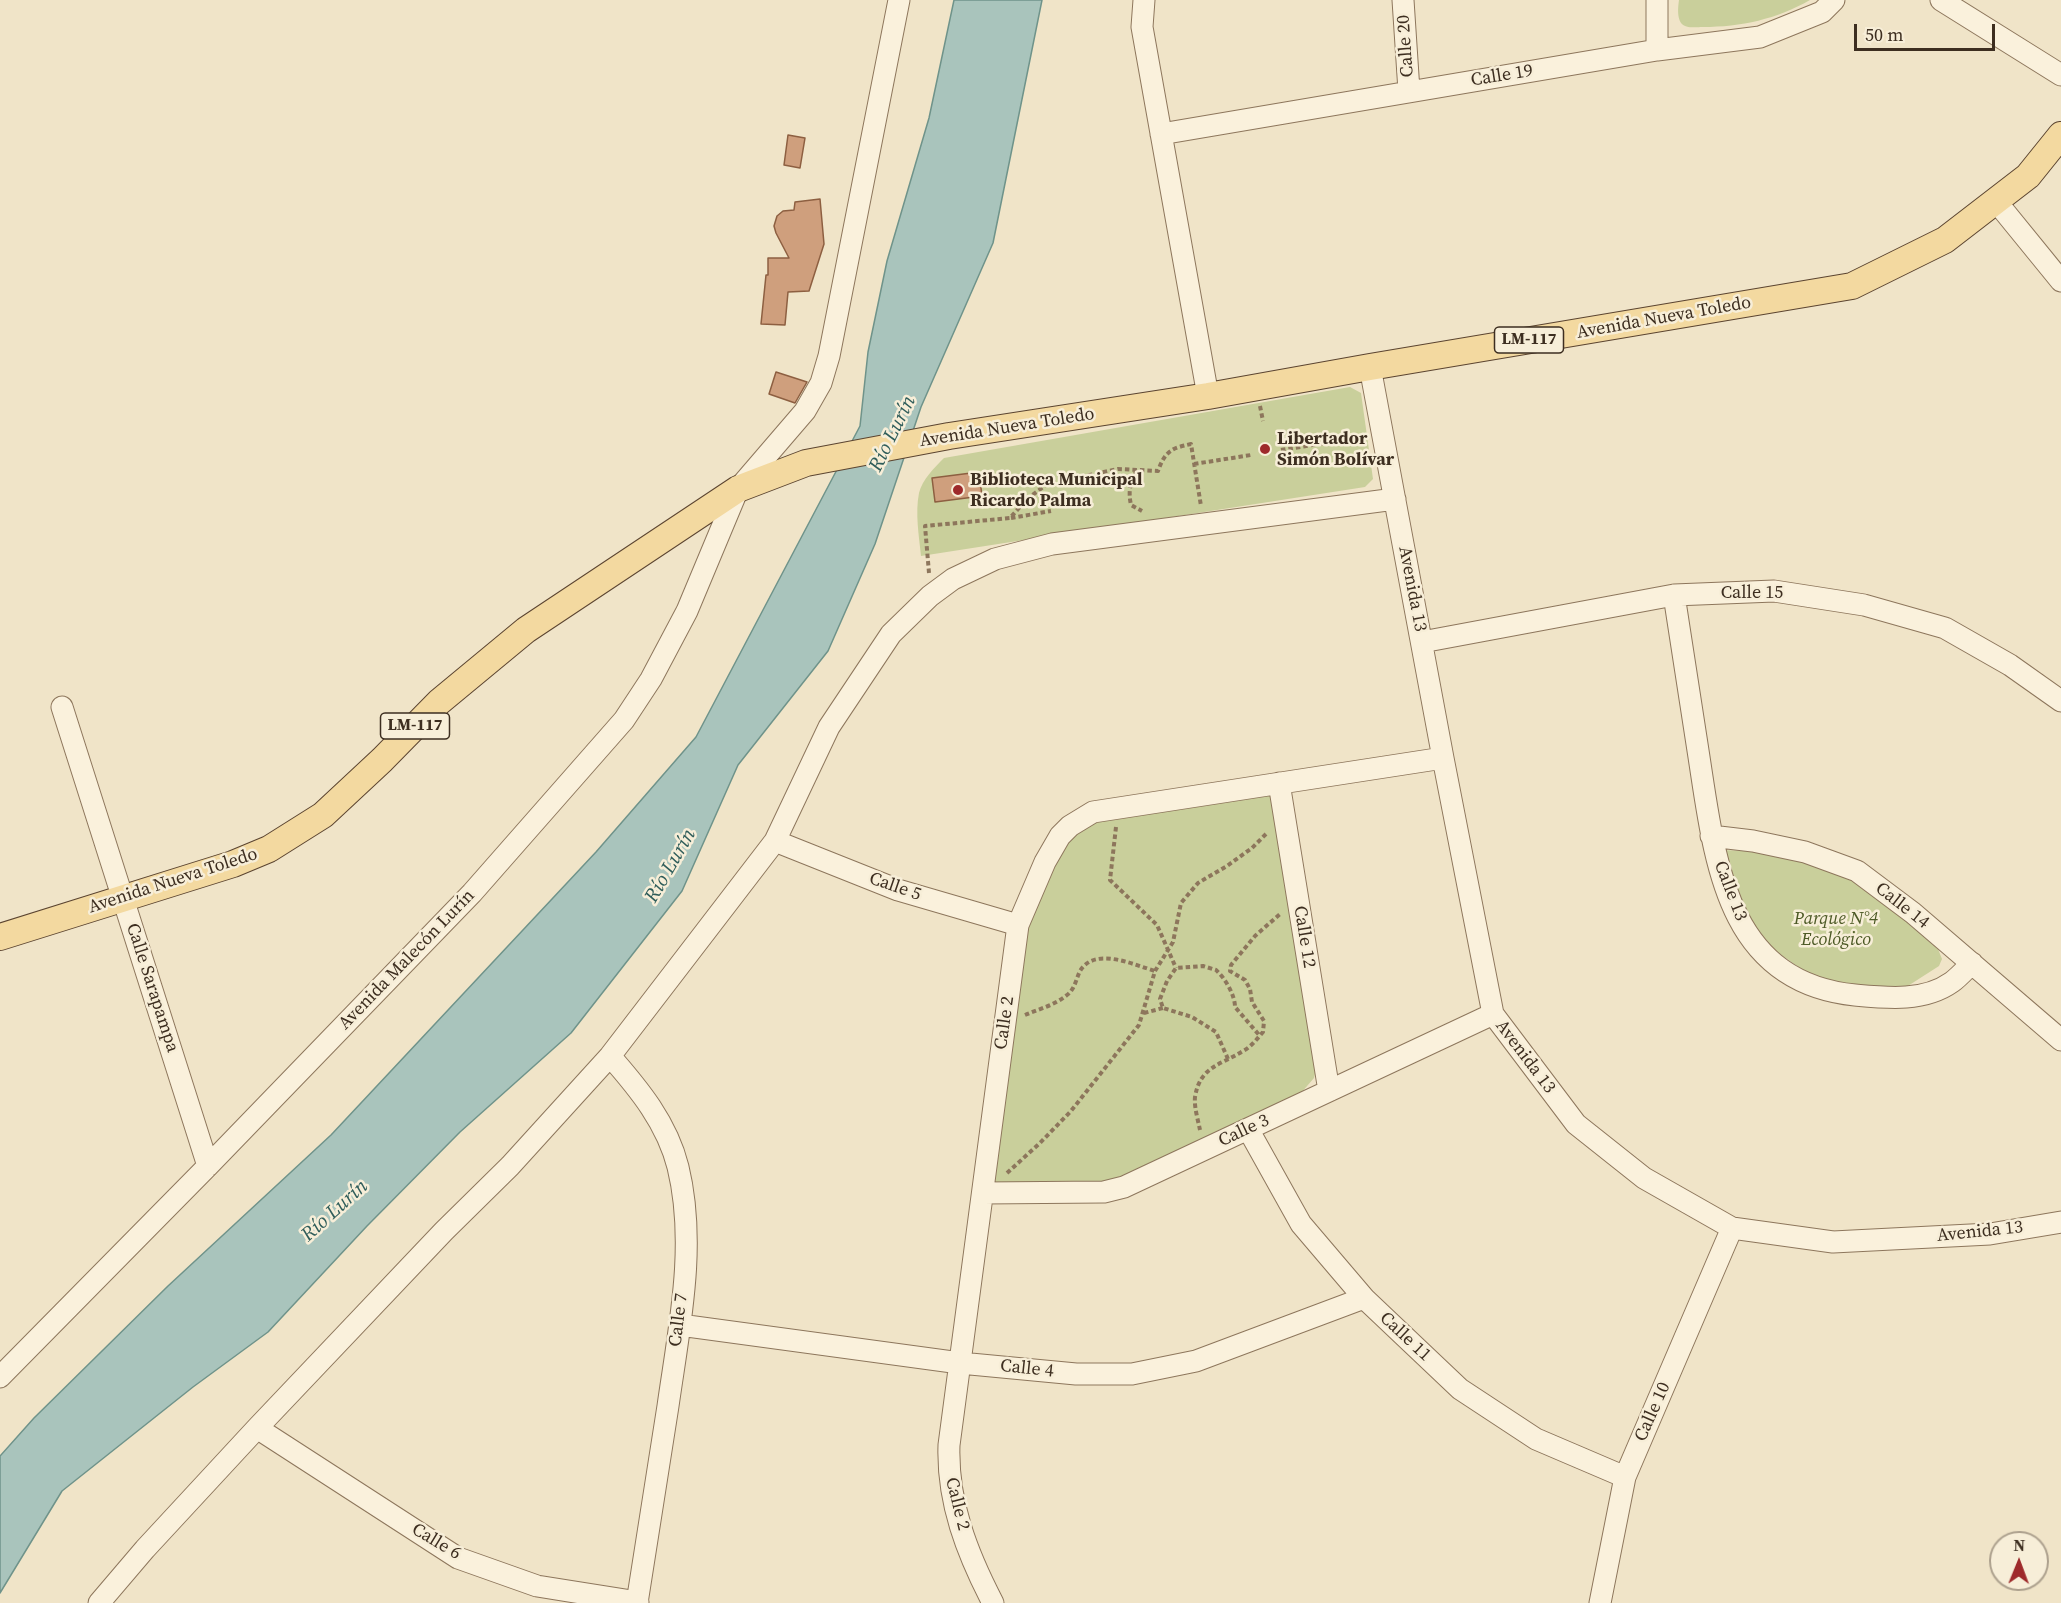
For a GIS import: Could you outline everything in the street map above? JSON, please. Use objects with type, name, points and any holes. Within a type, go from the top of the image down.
[{"type":"main road","name":"Avenida Nueva Toledo","points":[[0,937],[233,864],[260,853],[322,815],[382,760],[439,702],[526,630],[738,489],[806,463],[949,436],[1208,396],[1852,286],[1945,240],[2028,176],[2061,135]]},
{"type":"street","name":"Avenida Malecón Lurín","points":[[0,1377],[472,893],[624,720],[651,679],[687,611],[738,489],[805,411],[821,383],[829,356],[899,0]]},
{"type":"street","points":[[1144,0],[1143,27],[1208,396]]},
{"type":"street","name":"Calle 20","points":[[1402,0],[1409,91]]},
{"type":"street","points":[[1658,0],[1658,50]]},
{"type":"street","name":"Calle 19","points":[[1161,134],[1658,50],[1760,37],[1822,12],[1834,0]]},
{"type":"street","points":[[1941,0],[2061,75]]},
{"type":"street","points":[[1995,200],[2061,281]]},
{"type":"street","name":"Avenida 13","points":[[1370,367],[1493,1014],[1575,1124],[1644,1178],[1732,1228],[1833,1242],[1990,1234],[2061,1222]]},
{"type":"street","points":[[99,1603],[145,1549],[257,1428],[444,1231],[510,1166],[610,1056],[776,841],[829,727],[891,634],[930,596],[953,579],[995,560],[1053,544],[1202,515],[1395,500]]},
{"type":"street","name":"Calle 15","points":[[1422,642],[1674,595],[1774,591],[1864,605],[1945,628],[2010,665],[2061,701]]},
{"type":"street","name":"Calle 13","points":[[1674,595],[1711,836],[1724,885],[1733,908],[1754,944],[1767,958],[1789,975],[1815,988],[1842,994],[1901,998],[1930,993],[1951,982],[1972,963]]},
{"type":"street","name":"Calle Sarapampa","points":[[62,707],[208,1166]]},
{"type":"street","name":"Calle 2","points":[[993,1603],[974,1567],[952,1499],[948,1470],[949,1445],[1018,925],[1045,862],[1060,836],[1070,826],[1093,812],[1443,758]]},
{"type":"street","name":"Calle 12","points":[[1279,783],[1329,1091]]},
{"type":"street","name":"Calle 14","points":[[1711,836],[1805,852],[1857,871],[1913,913],[2061,1040]]},
{"type":"street","name":"Calle 5","points":[[776,841],[898,890],[1018,925]]},
{"type":"street","name":"Calle 3","points":[[982,1193],[1104,1192],[1124,1187],[1493,1014]]},
{"type":"street","name":"Calle 7","points":[[610,1056],[642,1093],[665,1130],[678,1167],[687,1225],[680,1325],[638,1602]]},
{"type":"street","name":"Calle 11","points":[[1248,1129],[1301,1224],[1364,1298],[1460,1389],[1536,1439],[1625,1477]]},
{"type":"street","name":"Calle 10","points":[[1600,1603],[1625,1477],[1732,1228]]},
{"type":"street","name":"Calle 4","points":[[680,1325],[960,1363],[1076,1374],[1132,1374],[1196,1361],[1364,1298]]},
{"type":"street","name":"Calle 6","points":[[257,1428],[458,1558],[537,1586],[638,1602]]},
{"type":"path","points":[[1281,450],[1383,434]]},
{"type":"path","points":[[1010,518],[1026,500],[1047,484],[1118,469],[1158,471],[1166,454],[1174,447],[1191,444],[1202,515]]},
{"type":"path","points":[[1194,464],[1251,455]]},
{"type":"path","points":[[1137,470],[1129,483],[1131,505],[1148,512]]},
{"type":"path","points":[[1190,506],[1202,515]]},
{"type":"path","points":[[930,596],[926,526],[1010,518],[1051,511]]},
{"type":"path","points":[[1118,808],[1110,880],[1158,925],[1176,968]]},
{"type":"path","points":[[982,1193],[1041,1143],[1071,1111],[1139,1025],[1155,971],[1173,942],[1181,903],[1198,883],[1252,848],[1272,826],[1274,837]]},
{"type":"path","points":[[1230,971],[1231,965],[1243,948],[1285,910]]},
{"type":"path","points":[[1021,1006],[1019,1017],[1070,994],[1081,970],[1091,961],[1102,958],[1155,971]]},
{"type":"path","points":[[1176,968],[1203,966],[1219,973],[1230,971],[1245,980],[1250,988],[1252,1002],[1264,1021],[1263,1032],[1246,1050],[1218,1063],[1207,1072],[1199,1084],[1195,1099],[1201,1136]]},
{"type":"path","points":[[1163,1008],[1160,999],[1167,981],[1176,968]]},
{"type":"path","points":[[1219,973],[1231,993],[1235,1007],[1260,1036]]},
{"type":"path","points":[[1144,1013],[1163,1008],[1192,1017],[1216,1032],[1228,1059]]},
{"type":"green space","points":[[1679,0],[1810,0],[1758,21],[1717,27],[1694,27],[1681,23],[1678,15]]},
{"type":"green space","points":[[1350,387],[1361,393],[1373,479],[1365,487],[921,556],[917,516],[919,493],[926,479],[944,458]]},
{"type":"green space","points":[[1271,792],[1317,1065],[1314,1078],[1301,1093],[1123,1180],[988,1189],[1027,924],[1055,854],[1092,820]]},
{"type":"green space","name":"Parque N°4 Ecológico","points":[[1722,850],[1772,852],[1826,867],[1863,884],[1938,949],[1942,959],[1939,966],[1900,991],[1850,990],[1811,976],[1773,949],[1745,916]]},
{"type":"water","name":"Río Lurín","points":[[954,0],[1042,0],[993,243],[921,407],[875,544],[828,651],[738,765],[682,891],[571,1033],[460,1132],[367,1226],[268,1332],[193,1387],[62,1491],[0,1593],[0,1456],[34,1418],[168,1286],[331,1135],[596,852],[696,737],[860,426],[868,352],[887,261],[929,118]]},
{"type":"building","points":[[788,135],[805,138],[800,168],[784,165]]},
{"type":"building","points":[[820,199],[824,244],[809,291],[788,292],[785,325],[761,324],[768,258],[789,258],[774,226],[777,216],[783,211],[794,210],[795,202]]},
{"type":"building","points":[[776,372],[807,382],[795,403],[769,394]]},
{"type":"building","points":[[979,472],[982,496],[935,502],[932,478]]},
{"type":"place","name":"Libertador Simón Bolívar","points":[[1265,449]]},
{"type":"place","name":"Biblioteca Municipal Ricardo Palma","points":[[958,490]]}]
